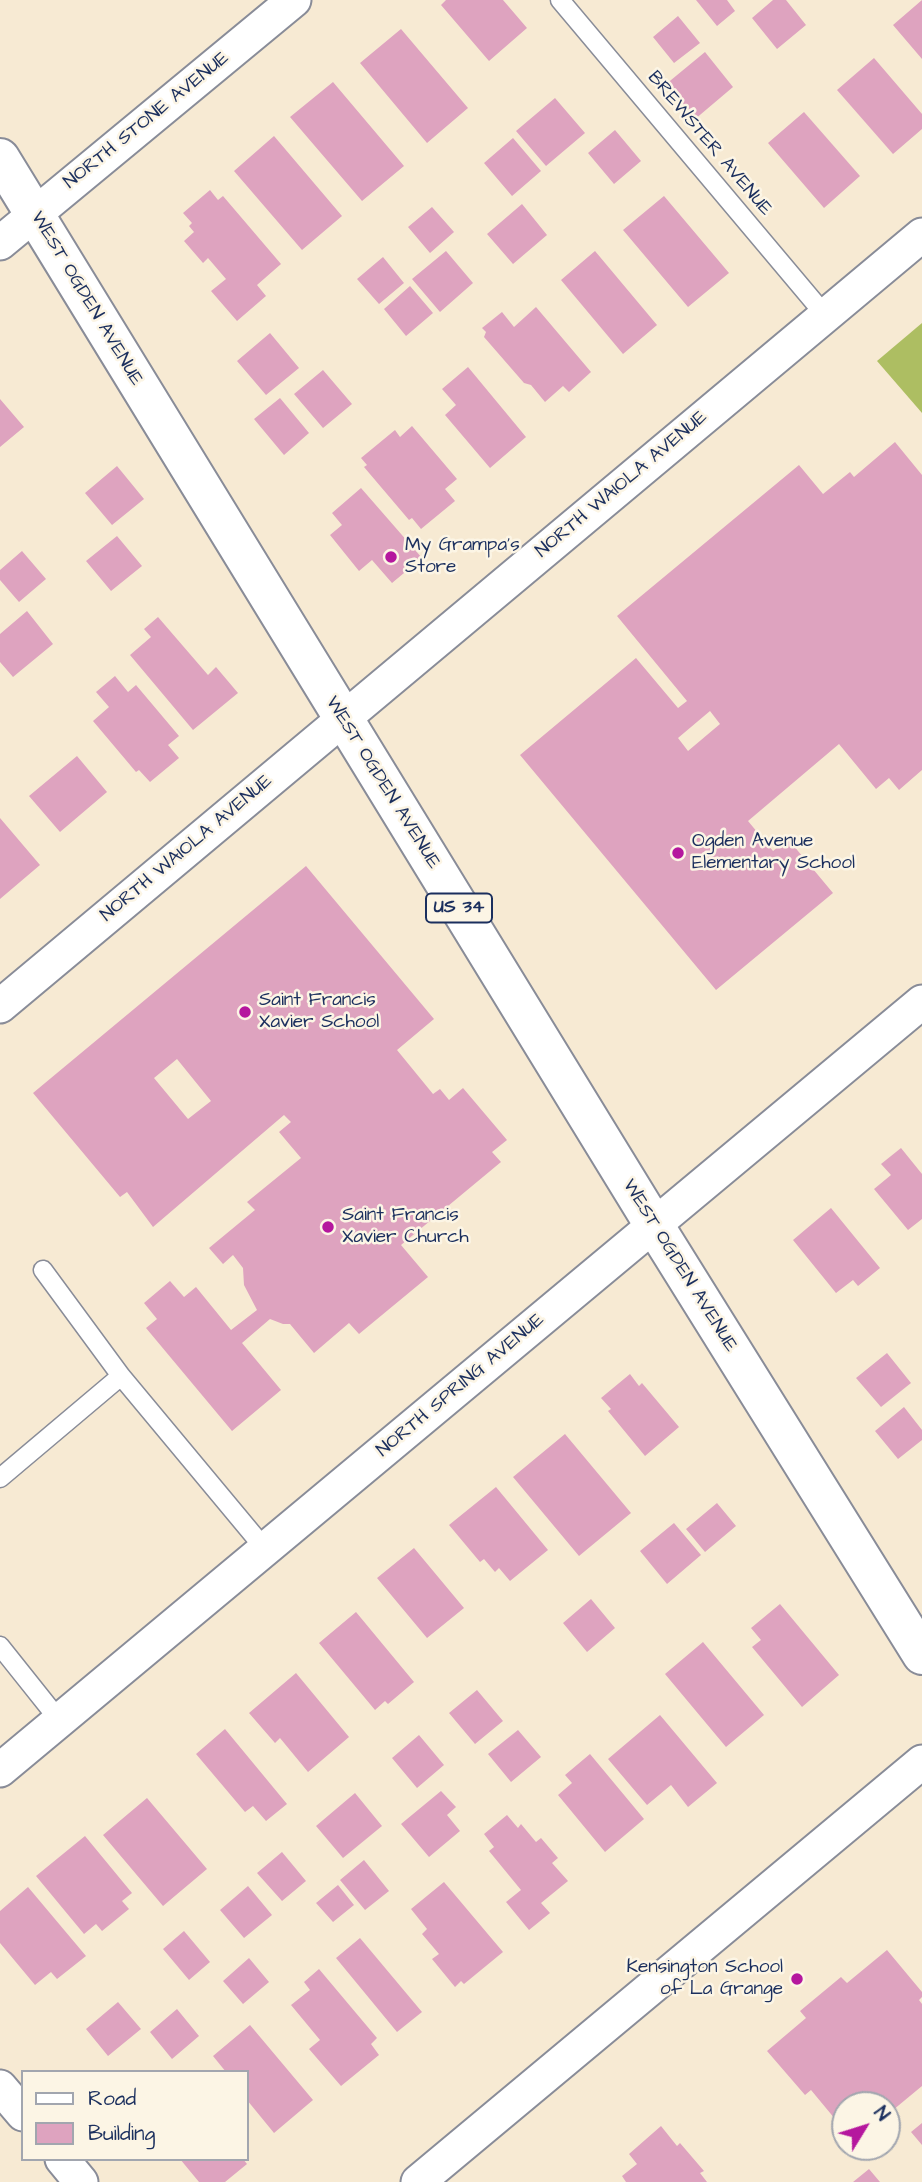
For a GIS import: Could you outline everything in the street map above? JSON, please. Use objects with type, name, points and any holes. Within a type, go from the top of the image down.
[{"type":"main road","name":"WEST OGDEN AVENUE","points":[[0,158],[342,719],[922,1655]]},
{"type":"street","name":"NORTH STONE AVENUE","points":[[0,243],[294,0]]},
{"type":"street","name":"NORTH WAIOLA AVENUE","points":[[0,1006],[922,234]]},
{"type":"street","name":"NORTH SPRING AVENUE","points":[[0,1770],[922,1002]]},
{"type":"street","points":[[418,2182],[922,1762]]},
{"type":"street","points":[[0,2087],[21,2111]]},
{"type":"street","points":[[64,2161],[81,2182]]},
{"type":"lane","name":"BREWSTER AVENUE","points":[[560,0],[825,315]]},
{"type":"lane","points":[[43,1270],[121,1377],[265,1549]]},
{"type":"lane","points":[[0,1478],[121,1377]]},
{"type":"lane","points":[[0,1646],[60,1720]]},
{"type":"green space","points":[[922,323],[922,413],[877,361]]},
{"type":"building","points":[[446,0],[503,0],[527,28],[489,61],[441,5]]},
{"type":"building","points":[[696,0],[727,0],[735,11],[717,26]]},
{"type":"building","points":[[773,0],[786,0],[806,25],[777,49],[752,18]]},
{"type":"building","points":[[922,0],[922,59],[893,25]]},
{"type":"building","points":[[678,16],[700,43],[674,63],[653,37]]},
{"type":"building","points":[[401,29],[468,108],[427,143],[360,63]]},
{"type":"building","points":[[705,52],[733,87],[694,120],[665,85]]},
{"type":"building","points":[[874,58],[922,114],[922,129],[893,154],[837,90]]},
{"type":"building","points":[[333,82],[404,166],[362,201],[290,117]]},
{"type":"building","points":[[555,98],[585,133],[546,166],[516,131]]},
{"type":"building","points":[[804,112],[860,176],[824,208],[768,143]]},
{"type":"building","points":[[615,130],[641,161],[614,184],[588,153]]},
{"type":"building","points":[[274,136],[342,216],[302,250],[234,171]]},
{"type":"building","points":[[513,138],[541,171],[512,196],[484,163]]},
{"type":"building","points":[[210,190],[218,200],[223,196],[281,264],[257,285],[266,296],[237,321],[211,291],[226,279],[208,258],[203,263],[184,241],[194,232],[189,226],[192,223],[183,213]]},
{"type":"building","points":[[664,196],[729,273],[688,307],[623,230]]},
{"type":"building","points":[[522,204],[547,235],[513,264],[487,234]]},
{"type":"building","points":[[432,207],[454,232],[430,253],[408,227]]},
{"type":"building","points":[[446,251],[473,283],[440,312],[412,279]]},
{"type":"building","points":[[595,251],[657,325],[623,354],[561,280]]},
{"type":"building","points":[[383,257],[404,283],[379,304],[357,279]]},
{"type":"building","points":[[410,286],[433,313],[406,336],[384,309]]},
{"type":"building","points":[[536,307],[591,372],[569,392],[563,386],[545,402],[531,385],[524,383],[484,337],[486,332],[482,328],[502,312],[514,327]]},
{"type":"building","points":[[270,333],[299,368],[266,395],[237,361]]},
{"type":"building","points":[[468,367],[526,437],[490,468],[445,415],[456,405],[442,389]]},
{"type":"building","points":[[323,370],[352,404],[323,428],[294,394]]},
{"type":"building","points":[[280,398],[309,433],[284,455],[254,419]]},
{"type":"building","points":[[0,399],[24,427],[0,447]]},
{"type":"building","points":[[412,426],[457,479],[445,489],[455,501],[421,529],[412,518],[409,520],[364,467],[367,465],[361,458],[395,430],[400,437]]},
{"type":"building","points":[[895,442],[922,475],[922,770],[899,790],[889,778],[876,789],[839,744],[748,821],[773,851],[788,839],[833,893],[716,990],[520,755],[636,658],[678,708],[687,701],[617,616],[799,465],[823,494],[850,472],[854,477]],"holes":[[[710,711],[720,724],[688,751],[678,738]]]},
{"type":"building","points":[[117,466],[144,499],[112,525],[85,493]]},
{"type":"building","points":[[361,488],[422,558],[392,583],[372,560],[359,571],[330,535],[342,525],[332,513]]},
{"type":"building","points":[[117,536],[142,566],[111,591],[86,561]]},
{"type":"building","points":[[22,551],[46,579],[19,602],[0,580],[0,570]]},
{"type":"building","points":[[27,611],[53,644],[13,677],[0,662],[0,634]]},
{"type":"building","points":[[158,617],[208,675],[216,667],[238,693],[193,730],[130,655],[151,637],[144,629]]},
{"type":"building","points":[[115,676],[128,692],[136,685],[179,736],[168,745],[179,758],[150,782],[139,770],[136,772],[93,721],[109,707],[96,692]]},
{"type":"building","points":[[77,756],[107,792],[60,832],[29,796]]},
{"type":"building","points":[[0,818],[40,865],[0,899]]},
{"type":"building","points":[[306,866],[434,1019],[397,1050],[433,1094],[440,1089],[449,1100],[463,1088],[507,1140],[492,1152],[501,1162],[401,1245],[428,1277],[359,1334],[349,1323],[314,1353],[290,1324],[270,1319],[242,1343],[281,1390],[232,1431],[146,1328],[157,1319],[144,1303],[170,1281],[184,1297],[196,1287],[231,1330],[257,1310],[244,1285],[243,1268],[233,1255],[223,1264],[209,1248],[255,1210],[247,1202],[301,1158],[279,1132],[291,1122],[284,1115],[153,1227],[127,1192],[120,1197],[33,1093]],"holes":[[[177,1059],[211,1101],[188,1119],[154,1078]]]},
{"type":"building","points":[[901,1148],[922,1174],[922,1219],[908,1230],[874,1189],[891,1175],[881,1164]]},
{"type":"building","points":[[831,1208],[880,1268],[858,1286],[853,1280],[836,1293],[793,1240]]},
{"type":"building","points":[[887,1353],[911,1383],[881,1407],[856,1378]]},
{"type":"building","points":[[630,1374],[639,1386],[642,1383],[679,1427],[645,1456],[608,1411],[611,1409],[601,1398]]},
{"type":"building","points":[[904,1407],[922,1430],[922,1440],[898,1459],[875,1431]]},
{"type":"building","points":[[565,1434],[631,1513],[579,1556],[513,1477]]},
{"type":"building","points":[[496,1487],[548,1550],[510,1581],[499,1568],[495,1572],[484,1559],[480,1562],[449,1525]]},
{"type":"building","points":[[717,1503],[736,1526],[705,1552],[686,1529]]},
{"type":"building","points":[[674,1523],[701,1555],[667,1584],[640,1551]]},
{"type":"building","points":[[414,1548],[464,1608],[427,1638],[377,1578]]},
{"type":"building","points":[[591,1599],[615,1628],[587,1652],[563,1623]]},
{"type":"building","points":[[780,1604],[839,1675],[802,1707],[752,1647],[761,1640],[751,1628]]},
{"type":"building","points":[[356,1612],[414,1682],[388,1704],[385,1701],[375,1710],[319,1643]]},
{"type":"building","points":[[703,1642],[764,1715],[726,1747],[665,1674]]},
{"type":"building","points":[[296,1673],[349,1737],[308,1772],[280,1738],[275,1743],[249,1713]]},
{"type":"building","points":[[477,1690],[503,1721],[475,1744],[449,1713]]},
{"type":"building","points":[[660,1715],[717,1783],[688,1807],[671,1785],[647,1805],[608,1759]]},
{"type":"building","points":[[225,1729],[287,1804],[266,1821],[253,1806],[245,1812],[196,1754]]},
{"type":"building","points":[[518,1730],[541,1757],[511,1782],[488,1754]]},
{"type":"building","points":[[419,1735],[444,1765],[417,1788],[392,1758]]},
{"type":"building","points":[[590,1754],[644,1819],[605,1852],[558,1795],[572,1783],[565,1775]]},
{"type":"building","points":[[441,1791],[456,1807],[447,1815],[460,1831],[429,1857],[401,1824]]},
{"type":"building","points":[[355,1793],[382,1826],[343,1858],[316,1826]]},
{"type":"building","points":[[147,1798],[207,1869],[163,1906],[103,1835]]},
{"type":"building","points":[[507,1815],[518,1828],[521,1824],[536,1842],[541,1838],[558,1858],[552,1863],[568,1881],[541,1903],[550,1913],[529,1930],[506,1902],[521,1890],[489,1851],[494,1847],[484,1834]]},
{"type":"building","points":[[85,1836],[132,1893],[122,1901],[129,1909],[102,1931],[96,1924],[84,1934],[36,1876]]},
{"type":"building","points":[[282,1852],[306,1881],[282,1901],[257,1873]]},
{"type":"building","points":[[364,1860],[389,1891],[365,1910],[340,1880]]},
{"type":"building","points":[[444,1882],[503,1952],[464,1984],[461,1981],[455,1987],[432,1959],[439,1954],[422,1934],[427,1929],[411,1909]]},
{"type":"building","points":[[338,1885],[354,1905],[333,1922],[316,1903]]},
{"type":"building","points":[[248,1886],[272,1915],[244,1938],[220,1910]]},
{"type":"building","points":[[28,1887],[86,1956],[57,1979],[51,1972],[35,1985],[0,1943],[0,1911]]},
{"type":"building","points":[[184,1931],[210,1962],[189,1980],[163,1949]]},
{"type":"building","points":[[360,1938],[422,2012],[397,2032],[336,1958]]},
{"type":"building","points":[[887,1950],[922,1992],[919,2000],[922,2004],[922,2086],[901,2103],[901,2091],[831,2091],[831,2114],[811,2090],[805,2095],[767,2051],[806,2018],[800,2011],[841,1977],[847,1983]]},
{"type":"building","points":[[249,1958],[269,1982],[243,2004],[223,1981]]},
{"type":"building","points":[[319,1969],[377,2038],[371,2044],[379,2055],[341,2086],[309,2049],[320,2040],[291,2005],[310,1990],[304,1982]]},
{"type":"building","points":[[118,2002],[141,2029],[108,2056],[86,2029]]},
{"type":"building","points":[[177,2009],[199,2036],[172,2059],[150,2032]]},
{"type":"building","points":[[250,2025],[313,2100],[274,2133],[248,2101],[248,2070],[224,2070],[213,2056]]},
{"type":"building","points":[[922,2123],[922,2145],[911,2132]]},
{"type":"building","points":[[661,2126],[677,2146],[680,2143],[704,2171],[700,2173],[707,2182],[626,2182],[622,2176],[637,2164],[629,2154]]},
{"type":"building","points":[[182,2161],[245,2161],[247,2164],[225,2182],[199,2182]]},
{"type":"building","points":[[869,2169],[880,2182],[853,2182]]},
{"type":"place","name":"My Grampa's Store","points":[[391,557]]},
{"type":"place","name":"Ogden Avenue Elementary School","points":[[678,853]]},
{"type":"place","name":"Saint Francis Xavier School","points":[[245,1012]]},
{"type":"place","name":"Saint Francis Xavier Church","points":[[328,1227]]},
{"type":"place","name":"Kensington School of La Grange","points":[[797,1979]]}]
